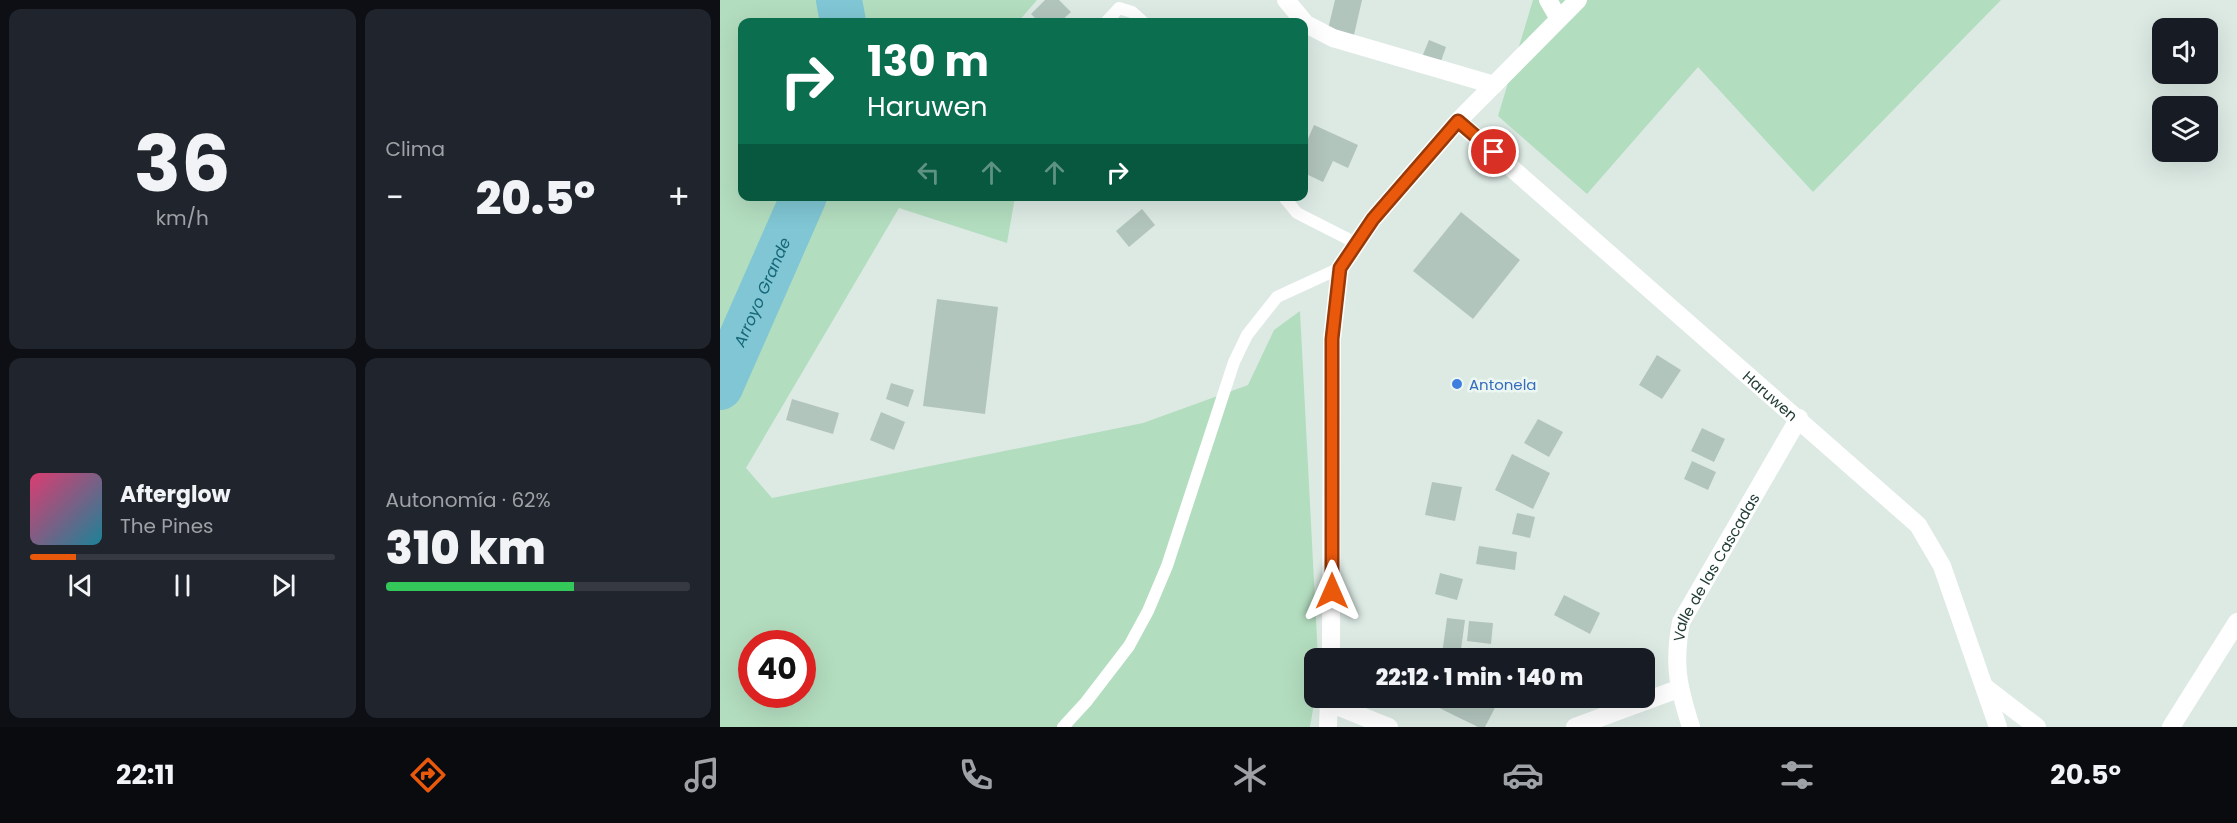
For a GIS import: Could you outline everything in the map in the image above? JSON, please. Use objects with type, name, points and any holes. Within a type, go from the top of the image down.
[{"type":"street","points":[[1286,0],[1301,18]]},
{"type":"street","points":[[1548,0],[1559,19]]},
{"type":"street","points":[[1330,648],[1332,339],[1340,268],[1373,219],[1458,121],[1578,0]]},
{"type":"street","points":[[1308,25],[1333,38],[1494,85]]},
{"type":"street","name":"Haruwen","points":[[1458,121],[1799,418],[1917,525],[1942,566],[1998,727]]},
{"type":"street","name":"Valle de las Cascadas","points":[[1691,727],[1678,689],[1675,652],[1681,622],[1799,418]]},
{"type":"street","points":[[2171,727],[2237,622]]},
{"type":"street","points":[[1986,688],[2037,727]]},
{"type":"street","points":[[1575,727],[1678,689]]},
{"type":"street","points":[[1328,727],[1329,708]]},
{"type":"street","points":[[1347,708],[1389,727]]},
{"type":"lane","points":[[1110,18],[1119,8],[1132,12],[1139,18]]},
{"type":"lane","points":[[1287,201],[1297,213],[1356,243]]},
{"type":"lane","points":[[1063,727],[1086,702],[1129,646],[1148,611],[1167,566],[1234,362],[1247,335],[1277,297],[1340,268]]},
{"type":"green space","points":[[720,0],[1037,0],[1021,18],[738,18],[738,201],[1014,201],[1007,243],[899,208],[746,468],[772,498],[1143,423],[1248,385],[1274,330],[1300,311],[1317,648],[1304,648],[1304,708],[1313,708],[1310,727],[720,727]]},
{"type":"green space","points":[[1533,0],[2001,0],[1813,192],[1698,67],[1587,194],[1498,116]]},
{"type":"building","points":[[1045,0],[1059,0],[1071,12],[1064,18],[1035,18],[1031,14]]},
{"type":"building","points":[[1335,0],[1362,0],[1354,35],[1328,29]]},
{"type":"building","points":[[1429,40],[1446,47],[1440,64],[1422,57]]},
{"type":"building","points":[[1314,125],[1358,145],[1348,168],[1333,161],[1323,182],[1308,175],[1308,139]]},
{"type":"building","points":[[1142,209],[1155,225],[1129,247],[1116,231]]},
{"type":"building","points":[[1461,212],[1520,260],[1473,319],[1413,271]]},
{"type":"building","points":[[937,299],[998,307],[985,414],[923,406]]},
{"type":"building","points":[[1657,355],[1681,370],[1662,399],[1639,385]]},
{"type":"building","points":[[891,383],[914,390],[908,407],[886,399]]},
{"type":"building","points":[[792,399],[839,413],[833,434],[786,420]]},
{"type":"building","points":[[881,412],[905,422],[894,450],[870,440]]},
{"type":"building","points":[[1538,419],[1563,432],[1549,457],[1524,443]]},
{"type":"building","points":[[1702,428],[1725,439],[1714,462],[1691,451]]},
{"type":"building","points":[[1512,454],[1550,473],[1533,509],[1495,490]]},
{"type":"building","points":[[1692,461],[1716,472],[1708,490],[1684,479]]},
{"type":"building","points":[[1432,482],[1462,487],[1455,521],[1425,515]]},
{"type":"building","points":[[1517,513],[1535,517],[1530,538],[1512,534]]},
{"type":"building","points":[[1479,546],[1517,552],[1515,570],[1476,564]]},
{"type":"building","points":[[1440,573],[1463,579],[1457,600],[1435,594]]},
{"type":"building","points":[[1564,595],[1600,613],[1590,634],[1554,615]]},
{"type":"building","points":[[1447,618],[1465,620],[1461,648],[1443,648]]},
{"type":"building","points":[[1469,621],[1493,623],[1491,644],[1467,641]]},
{"type":"building","points":[[1439,708],[1495,708],[1485,727],[1478,727]]},
{"type":"waterway","name":"Arroyo Grande","points":[[839,0],[842,18]]},
{"type":"waterway","name":"Arroyo Grande","points":[[720,387],[802,201]]},
{"type":"place","name":"Antonela","points":[[1457,384]]},
{"type":"route","points":[[1332,591],[1332,339],[1340,268],[1373,219],[1458,121],[1494,152]]}]
